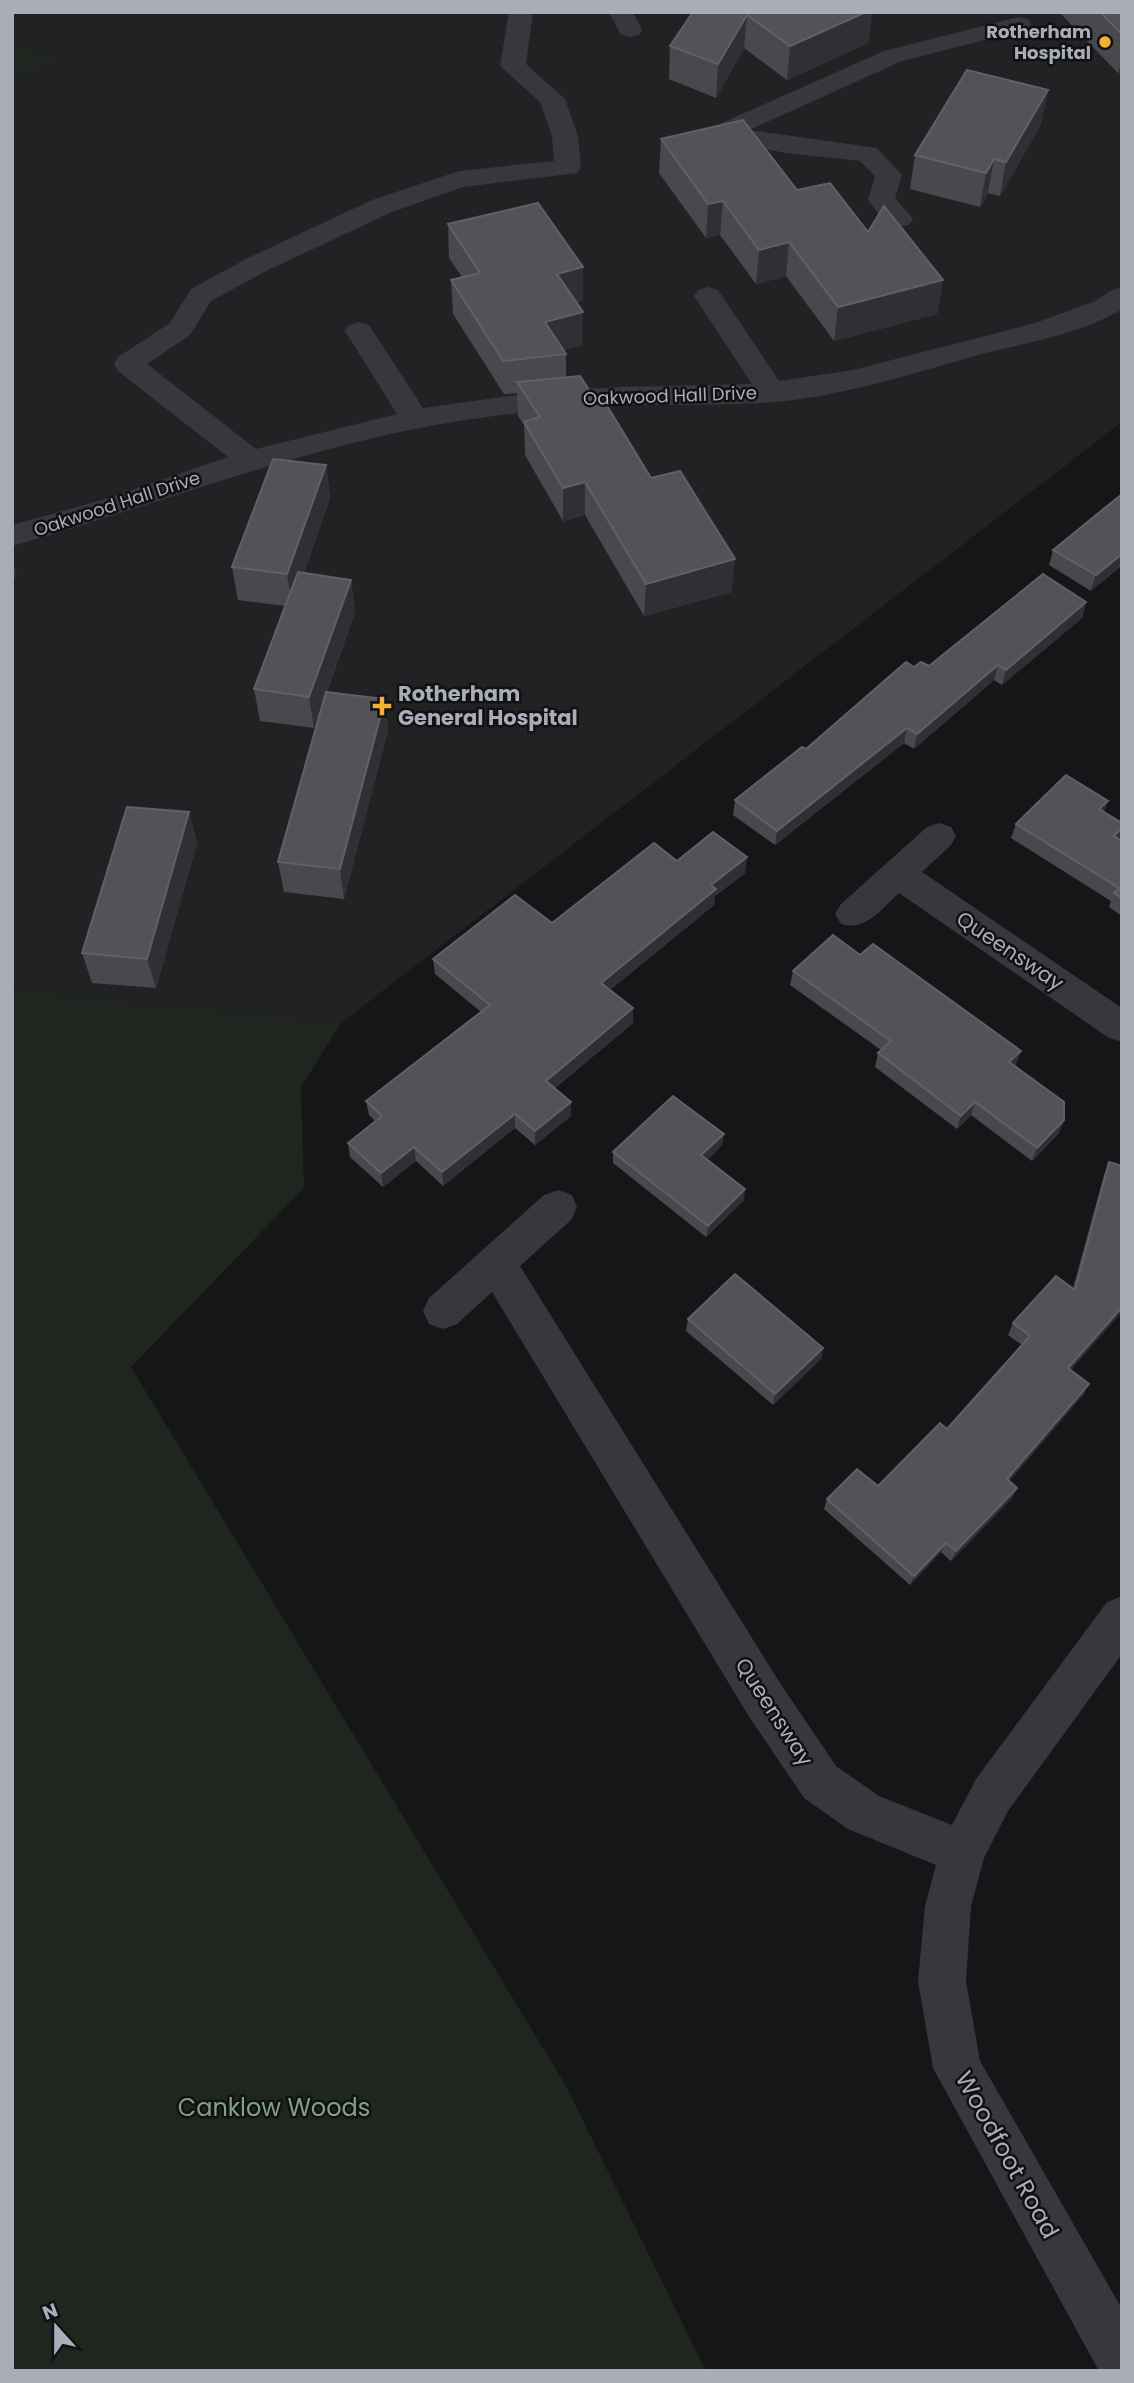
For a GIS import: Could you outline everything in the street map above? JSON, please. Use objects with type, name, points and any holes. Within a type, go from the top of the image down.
[{"type":"street","points":[[251,460],[128,364],[180,329],[201,295],[256,265],[382,206],[459,179],[568,167],[565,136],[552,99],[513,66],[521,12]]},
{"type":"street","points":[[899,219],[881,198],[889,175],[868,153],[786,145],[722,133],[893,57],[1019,24]]},
{"type":"street","points":[[708,296],[772,393]]},
{"type":"street","name":"Oakwood Hall Drive","points":[[12,536],[120,505],[251,460],[415,419],[554,401],[772,393],[853,379],[1018,337],[1103,308],[1122,296]]},
{"type":"street","points":[[359,331],[415,419]]},
{"type":"street","points":[[853,914],[939,836]]},
{"type":"street","name":"Queensway","points":[[898,874],[1122,1027]]},
{"type":"street","points":[[443,1311],[558,1207]]},
{"type":"street","name":"Queensway","points":[[496,1263],[757,1687],[820,1782],[864,1813],[963,1852]]},
{"type":"street","points":[[963,1852],[992,1794],[1122,1617]]},
{"type":"street","name":"Woodfoot Road","points":[[963,1852],[948,1906],[942,1981],[957,2068],[1122,2360]]},
{"type":"shaded area","name":"Rotherham General Hospital","points":[[12,12],[1122,12],[1122,422],[341,1023],[12,990],[12,77],[62,63],[12,43]]},
{"type":"green space","points":[[12,43],[63,63],[12,77]]},
{"type":"green space","name":"Canklow Woods","points":[[12,990],[341,1023],[301,1087],[304,1188],[131,1367],[566,2086],[706,2371],[12,2371]]},
{"type":"building","points":[[693,12],[866,12],[790,46],[747,15],[718,64],[670,46]]},
{"type":"building","points":[[1100,12],[1122,12],[1122,34]]},
{"type":"building","points":[[967,70],[1048,90],[1006,162],[994,159],[986,173],[915,155]]},
{"type":"building","points":[[743,120],[797,190],[830,183],[868,232],[884,206],[943,280],[838,307],[789,242],[759,250],[723,201],[708,204],[661,139]]},
{"type":"building","points":[[538,203],[583,267],[557,274],[583,312],[545,322],[566,354],[503,361],[451,280],[480,273],[448,224]]},
{"type":"building","points":[[580,376],[599,405],[606,404],[651,478],[680,471],[735,559],[646,584],[585,482],[563,488],[524,422],[540,417],[517,382]]},
{"type":"building","points":[[273,459],[326,465],[287,574],[232,567]]},
{"type":"building","points":[[1122,494],[1122,554],[1096,575],[1053,550]]},
{"type":"building","points":[[298,572],[351,580],[309,697],[254,689]]},
{"type":"building","points":[[1043,574],[1086,602],[1006,670],[998,665],[917,734],[907,728],[777,831],[735,800],[802,747],[806,749],[906,662],[914,667],[921,662],[929,666]]},
{"type":"building","points":[[326,692],[385,699],[340,869],[278,862]]},
{"type":"building","points":[[1066,775],[1108,801],[1099,809],[1122,823],[1122,828],[1114,836],[1122,841],[1122,898],[1114,893],[1119,888],[1016,824]]},
{"type":"building","points":[[127,807],[189,812],[147,959],[82,953]]},
{"type":"building","points":[[713,832],[747,857],[711,885],[716,889],[601,983],[633,1008],[546,1081],[571,1102],[535,1131],[515,1114],[442,1172],[414,1147],[381,1173],[348,1143],[382,1116],[366,1101],[490,1005],[433,959],[515,895],[552,923],[654,843],[677,861]]},
{"type":"building","points":[[833,935],[860,955],[873,944],[1021,1051],[1009,1062],[1064,1102],[1064,1120],[1037,1148],[975,1102],[961,1116],[878,1053],[891,1041],[793,971]]},
{"type":"building","points":[[673,1096],[724,1134],[701,1155],[745,1189],[708,1226],[613,1152]]},
{"type":"building","points":[[1109,1162],[1122,1166],[1122,1307],[1068,1368],[1089,1384],[1007,1479],[1017,1488],[956,1551],[946,1543],[914,1576],[827,1499],[857,1469],[878,1486],[940,1423],[947,1429],[1030,1336],[1013,1323],[1056,1276],[1075,1290]]},
{"type":"building","points":[[735,1274],[823,1348],[775,1394],[688,1319]]},
{"type":"place","name":"Rotherham Hospital","points":[[1105,42]]},
{"type":"place","name":"Rotherham General Hospital","points":[[382,706]]}]
